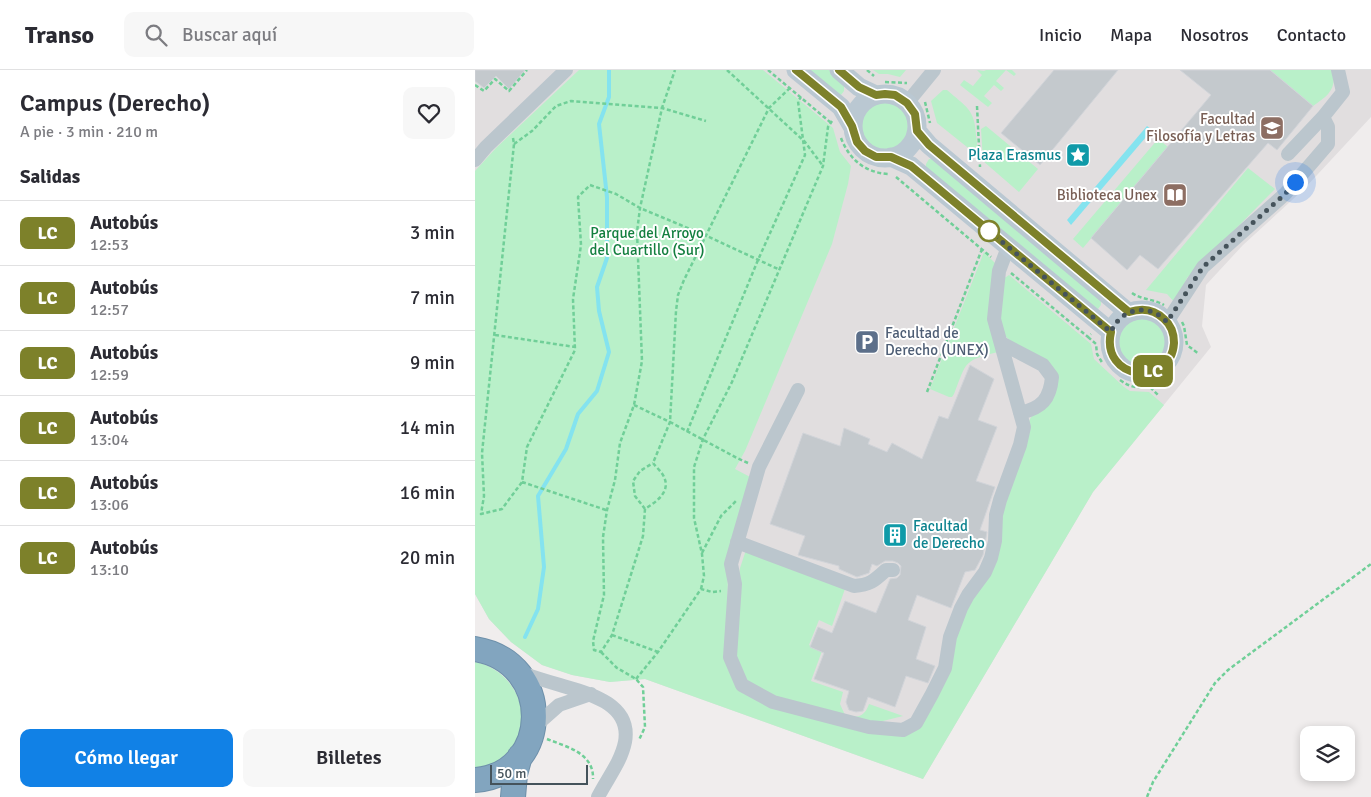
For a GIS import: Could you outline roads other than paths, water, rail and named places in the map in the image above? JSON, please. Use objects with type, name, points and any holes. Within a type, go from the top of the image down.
[{"type":"highway","points":[[475,632],[483,651],[501,658],[519,672],[532,698],[534,713],[528,740],[515,774],[513,797]]},
{"type":"highway","points":[[475,780],[499,773],[528,740]]},
{"type":"main road","points":[[796,70],[841,107],[843,130]]},
{"type":"main road","points":[[839,70],[859,87],[878,85]]},
{"type":"main road","points":[[843,130],[859,106],[878,85]]},
{"type":"main road","points":[[878,85],[885,94],[912,97],[915,114],[923,128],[929,145],[1123,307],[1150,311],[1171,317],[1174,341],[1171,356],[1161,367],[1148,373],[1133,372],[1120,365],[1100,331],[1008,247],[911,166],[891,157]]},
{"type":"main road","points":[[843,130],[855,138],[865,151],[876,157],[891,157],[902,153],[909,147],[923,128]]},
{"type":"main road","points":[[1100,331],[1118,320],[1123,307]]},
{"type":"street","points":[[475,160],[509,124],[566,70]]},
{"type":"street","points":[[912,97],[934,70]]},
{"type":"street","points":[[1288,154],[1323,117],[1343,92],[1338,70]]},
{"type":"street","points":[[1171,317],[1203,267],[1285,194],[1328,144],[1328,126],[1323,117]]},
{"type":"street","points":[[799,390],[759,467],[731,564],[735,584],[730,657],[742,685],[773,702],[869,727],[903,730],[916,723],[945,668],[951,637],[961,608],[985,572],[991,558],[995,541],[996,515],[1020,445],[1024,427],[994,319],[999,271],[1008,247]]},
{"type":"street","points":[[1001,343],[1043,365],[1052,377],[1051,389],[1045,401],[1032,410],[1020,413]]},
{"type":"street","points":[[737,542],[854,586],[866,585],[873,582],[886,570],[893,570]]},
{"type":"street","points":[[519,672],[591,694],[615,708],[625,725],[625,741],[618,761],[598,797]]},
{"type":"street","points":[[528,740],[559,705],[591,694]]},
{"type":"water","points":[[1147,126],[1152,130],[1071,225],[1067,220]]},
{"type":"waterway","points":[[525,637],[538,609],[544,567],[538,496],[566,449],[578,414],[597,391],[609,352],[599,311],[597,287],[607,258],[607,197],[599,124],[609,97],[609,70]]},
{"type":"place","name":"Facultad Filosofía y Letras","points":[[1272,128]]},
{"type":"place","name":"Plaza Erasmus","points":[[1078,155]]},
{"type":"place","name":"Biblioteca Unex","points":[[1175,195]]},
{"type":"place","name":"Facultad de Derecho (UNEX)","points":[[867,342]]},
{"type":"place","name":"Facultad de Derecho","points":[[895,535]]},
{"type":"park label","name":"Parque del Arroyo del Cuartillo (Sur)","points":[[647,242]]}]
